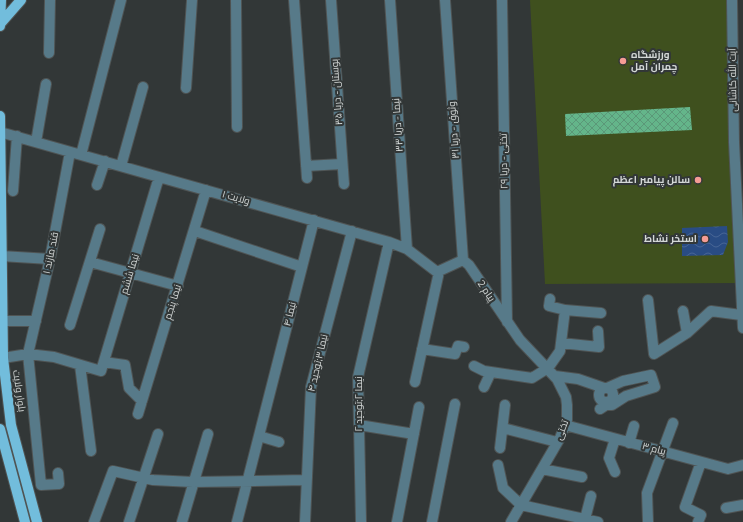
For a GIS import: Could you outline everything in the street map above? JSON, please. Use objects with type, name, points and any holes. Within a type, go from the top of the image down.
[{"type":"main road","points":[[0,30],[1,0]]},
{"type":"main road","points":[[0,24],[21,0]]},
{"type":"main road","name":"بلوار ولایت","points":[[0,116],[3,358],[11,425],[37,522]]},
{"type":"main road","points":[[0,429],[25,522]]},
{"type":"street","points":[[48,53],[50,0]]},
{"type":"street","points":[[81,155],[121,0]]},
{"type":"street","points":[[186,88],[192,0]]},
{"type":"street","points":[[236,0],[237,126]]},
{"type":"street","points":[[294,0],[306,178]]},
{"type":"street","name":"بوستان - دریا ۳۵","points":[[331,0],[344,184]]},
{"type":"street","name":"نیما - دریا ۳۳","points":[[390,0],[407,249]]},
{"type":"street","name":"وثوق - دریا ۳۱","points":[[445,0],[463,260]]},
{"type":"street","name":"تختی - دریا ۲۹","points":[[502,0],[507,322]]},
{"type":"street","name":"آیت الله کاشانی","points":[[732,0],[738,142],[741,316],[743,328]]},
{"type":"street","points":[[36,142],[46,84]]},
{"type":"street","points":[[121,166],[143,87]]},
{"type":"street","name":"ولایت ۱","points":[[0,132],[389,242],[407,249],[439,272]]},
{"type":"street","points":[[13,191],[17,136]]},
{"type":"street","name":"قند مازند ۱","points":[[58,473],[59,484],[40,485],[28,354],[50,259],[70,152]]},
{"type":"street","points":[[97,185],[105,161]]},
{"type":"street","points":[[306,166],[342,164]]},
{"type":"street","name":"نیما ششم","points":[[103,367],[159,177]]},
{"type":"street","name":"نیما پنجم","points":[[138,414],[195,231],[206,190]]},
{"type":"street","name":"نیما ۴","points":[[237,522],[314,220]]},
{"type":"street","points":[[70,324],[100,229]]},
{"type":"street","points":[[195,231],[302,266]]},
{"type":"street","name":"نیما ۳;توحید ۴","points":[[305,522],[311,387],[352,231]]},
{"type":"street","name":"نیما ۲;توحید ۲","points":[[361,522],[358,377],[389,242]]},
{"type":"street","points":[[1,256],[50,259]]},
{"type":"street","points":[[415,382],[439,272],[463,260]]},
{"type":"street","name":"پیام 2","points":[[463,260],[469,265],[507,322]]},
{"type":"street","points":[[90,262],[178,286]]},
{"type":"street","points":[[550,299],[549,306],[565,310],[601,313]]},
{"type":"street","points":[[648,300],[654,354],[687,333],[711,311],[741,316]]},
{"type":"street","points":[[474,366],[491,372],[532,378],[548,368],[560,351],[565,310]]},
{"type":"street","points":[[683,311],[687,333]]},
{"type":"street","points":[[2,321],[36,321]]},
{"type":"street","name":"تختی","points":[[507,322],[526,347],[555,376],[566,397],[567,420],[558,442],[511,522]]},
{"type":"street","points":[[561,343],[599,347],[598,331]]},
{"type":"street","points":[[422,349],[455,354],[458,346],[464,347]]},
{"type":"street","points":[[3,358],[28,354],[54,358],[80,365],[103,367],[125,365],[129,388],[142,401]]},
{"type":"street","points":[[80,365],[91,451]]},
{"type":"street","points":[[484,387],[491,372]]},
{"type":"street","points":[[555,376],[578,379],[606,388],[610,389],[613,394],[611,400],[604,405],[612,405],[626,396],[643,391],[642,383],[638,378],[623,381],[606,388]]},
{"type":"street","points":[[623,381],[623,390],[626,396]]},
{"type":"street","points":[[432,522],[455,404]]},
{"type":"street","points":[[500,448],[505,405]]},
{"type":"street","points":[[397,522],[419,407]]},
{"type":"street","points":[[648,522],[647,493],[673,423]]},
{"type":"street","points":[[359,425],[414,434]]},
{"type":"street","name":"پيام ۳","points":[[565,425],[728,469],[743,466]]},
{"type":"street","points":[[630,442],[634,426]]},
{"type":"street","points":[[503,428],[558,442]]},
{"type":"street","points":[[129,522],[158,434]]},
{"type":"street","points":[[182,522],[208,434]]},
{"type":"street","points":[[259,436],[279,442]]},
{"type":"street","points":[[615,439],[609,458],[615,472]]},
{"type":"street","points":[[698,522],[701,515],[685,507],[701,462]]},
{"type":"street","points":[[498,465],[503,488],[520,505],[598,522]]},
{"type":"street","points":[[542,469],[582,477]]},
{"type":"street","points":[[94,522],[113,471],[143,480],[193,482],[306,480]]},
{"type":"street","points":[[580,519],[591,496]]},
{"type":"street","points":[[726,508],[743,505]]},
{"type":"green space","points":[[530,0],[728,0],[740,283],[545,284]]},
{"type":"water","name":"استخر نشاط","points":[[727,226],[728,242],[723,255],[682,256],[682,228]]},
{"type":"building","points":[[690,107],[692,130],[566,136],[565,114]]},
{"type":"place","name":"ورزشگاه چمران آمل","points":[[623,61]]},
{"type":"place","name":"سالن پیامبر اعظم","points":[[698,180]]},
{"type":"place","name":"استخر نشاط","points":[[705,239]]}]
